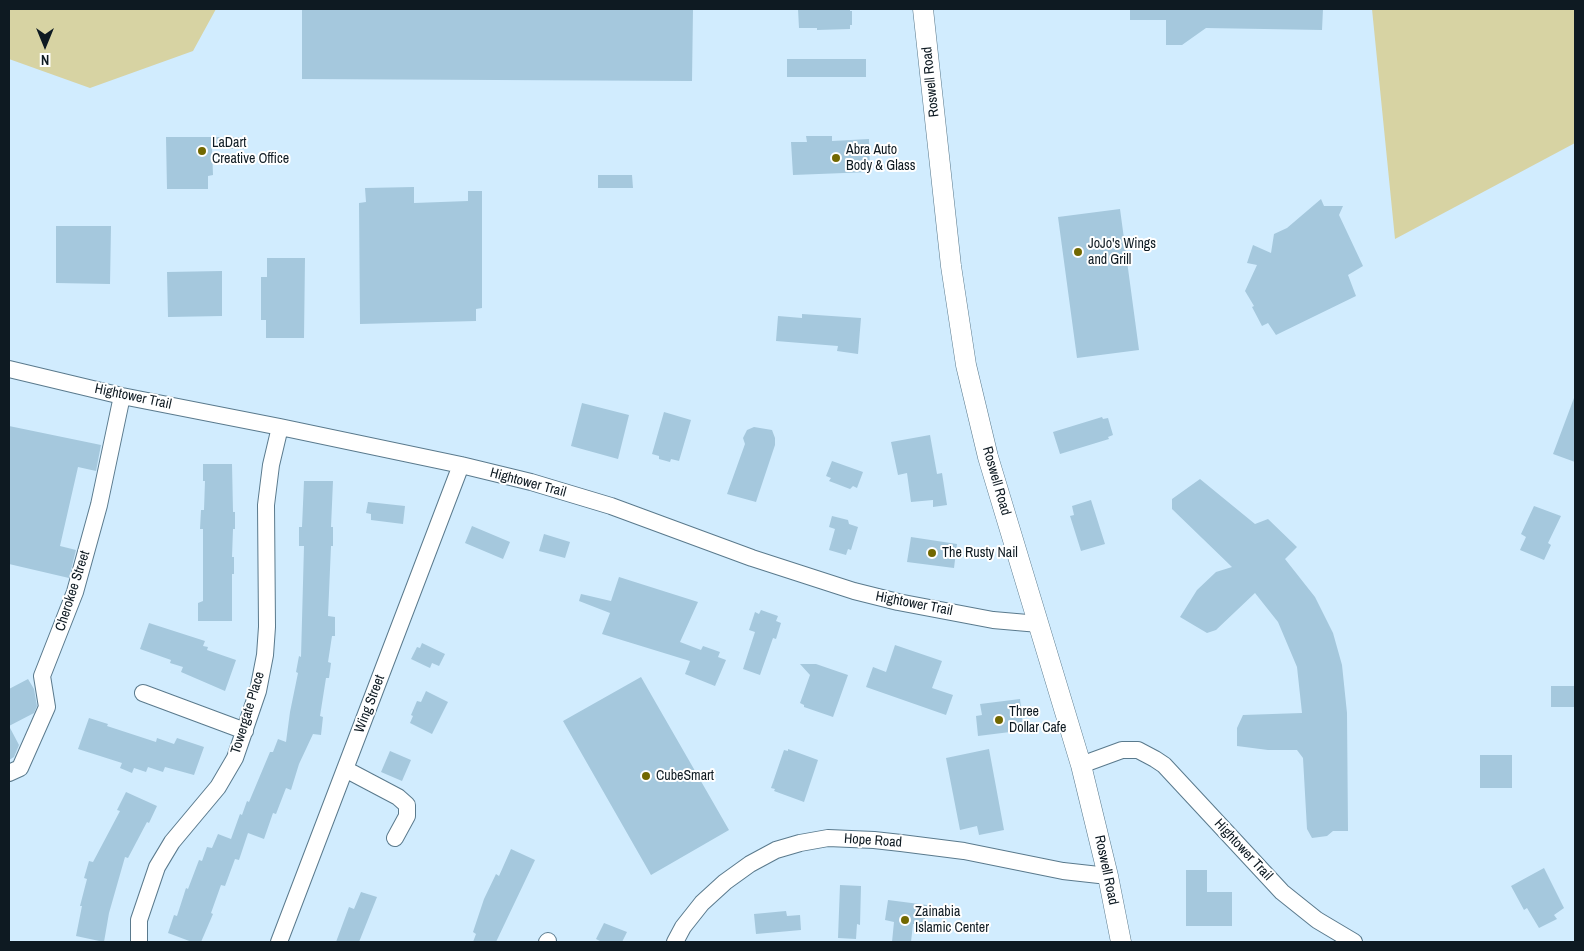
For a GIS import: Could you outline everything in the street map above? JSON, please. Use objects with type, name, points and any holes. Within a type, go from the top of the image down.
[{"type":"main road","name":"Roswell Road","points":[[923,9],[951,266],[966,364],[988,457],[1082,765],[1108,876],[1120,942]]},
{"type":"street","name":"Hightower Trail","points":[[9,369],[122,396],[461,465],[538,484],[611,506],[756,560],[854,591],[898,602],[993,620],[1039,624]]},
{"type":"street","name":"Cherokee Street","points":[[9,773],[20,768],[47,707],[42,676],[75,592],[99,505],[122,396]]},
{"type":"street","name":"Towergate Place","points":[[139,942],[139,920],[157,867],[172,842],[218,787],[234,758],[258,691],[265,654],[267,628],[266,505],[271,465],[280,427]]},
{"type":"street","name":"Wing Street","points":[[279,942],[461,465]]},
{"type":"street","points":[[143,693],[245,731]]},
{"type":"street","name":"Hightower Trail","points":[[1082,765],[1122,750],[1138,750],[1156,759],[1164,765],[1282,892],[1317,920],[1354,942]]},
{"type":"street","points":[[345,769],[398,797],[407,805],[407,816],[396,838]]},
{"type":"street","name":"Hope Road","points":[[675,942],[683,927],[702,903],[725,882],[750,864],[776,850],[828,838],[910,844],[1008,859],[1063,872],[1108,876]]},
{"type":"shaded area","points":[[9,9],[216,9],[193,51],[90,88],[9,59]]},
{"type":"shaded area","points":[[1372,9],[1575,9],[1575,143],[1395,239]]},
{"type":"building","points":[[302,9],[693,9],[692,81],[302,79]]},
{"type":"building","points":[[798,9],[850,9],[852,11],[852,25],[850,25],[850,29],[817,30],[817,28],[799,28]]},
{"type":"building","points":[[1130,9],[1323,9],[1322,30],[1206,28],[1182,45],[1166,45],[1166,20],[1130,20]]},
{"type":"building","points":[[787,59],[866,59],[866,77],[787,77]]},
{"type":"building","points":[[806,136],[832,136],[832,141],[869,139],[870,172],[793,175],[791,142],[807,142]]},
{"type":"building","points":[[166,137],[244,137],[244,149],[212,149],[213,175],[208,176],[208,189],[167,189]]},
{"type":"building","points":[[598,175],[632,175],[633,188],[598,188]]},
{"type":"building","points":[[414,187],[414,203],[468,201],[468,191],[482,191],[482,308],[476,309],[476,321],[360,324],[359,203],[366,202],[365,188]]},
{"type":"building","points":[[1321,199],[1324,206],[1343,206],[1339,215],[1363,266],[1348,275],[1356,296],[1276,335],[1268,323],[1262,326],[1252,307],[1254,306],[1245,291],[1257,265],[1247,263],[1253,245],[1271,253],[1274,234],[1287,228]]},
{"type":"building","points":[[1120,209],[1139,350],[1077,358],[1058,217]]},
{"type":"building","points":[[56,226],[111,226],[110,284],[56,283]]},
{"type":"building","points":[[267,258],[305,258],[304,338],[266,338],[266,320],[261,320],[261,277],[267,277]]},
{"type":"building","points":[[222,271],[222,316],[168,317],[167,272]]},
{"type":"building","points":[[802,314],[861,318],[858,354],[837,351],[838,346],[776,341],[778,316],[802,318]]},
{"type":"building","points":[[1575,398],[1575,462],[1553,454]]},
{"type":"building","points":[[582,403],[629,415],[618,459],[571,446]]},
{"type":"building","points":[[664,412],[691,420],[679,461],[671,459],[670,462],[659,459],[659,456],[652,454]]},
{"type":"building","points":[[1102,417],[1103,419],[1108,418],[1113,435],[1108,437],[1109,439],[1060,454],[1053,432]]},
{"type":"building","points":[[9,426],[101,445],[96,471],[78,467],[60,546],[76,550],[69,578],[9,564]]},
{"type":"building","points":[[754,427],[772,430],[775,438],[775,445],[756,502],[727,494],[745,444],[743,438],[747,430]]},
{"type":"building","points":[[930,435],[937,474],[942,473],[947,505],[933,507],[933,500],[911,502],[907,473],[898,475],[891,442]]},
{"type":"building","points":[[832,461],[863,472],[857,488],[853,486],[850,489],[829,481],[831,478],[826,476]]},
{"type":"building","points":[[203,464],[232,464],[235,529],[233,529],[232,557],[234,557],[234,574],[232,574],[232,621],[198,621],[198,603],[203,601],[203,529],[200,529],[201,510],[204,510],[205,481],[203,481]]},
{"type":"building","points":[[1200,479],[1255,524],[1268,519],[1297,547],[1285,559],[1315,597],[1333,633],[1342,665],[1347,713],[1348,831],[1333,831],[1327,836],[1312,838],[1307,829],[1303,758],[1297,750],[1268,750],[1237,746],[1237,728],[1243,715],[1302,713],[1297,667],[1278,622],[1255,593],[1216,630],[1207,633],[1180,617],[1197,590],[1216,572],[1232,567],[1172,509],[1172,499]]},
{"type":"building","points":[[304,481],[333,481],[331,527],[333,527],[333,546],[331,546],[328,616],[335,617],[335,636],[332,636],[328,662],[331,663],[329,678],[326,678],[320,716],[323,717],[321,735],[313,734],[299,764],[291,790],[286,788],[276,814],[273,813],[264,839],[248,833],[239,860],[235,859],[225,886],[221,885],[211,913],[213,914],[201,942],[192,942],[168,933],[174,915],[177,916],[186,888],[188,889],[199,860],[202,861],[207,847],[212,848],[218,834],[231,839],[240,814],[242,815],[247,801],[249,802],[270,752],[273,752],[278,739],[286,742],[298,673],[296,672],[299,656],[301,657],[304,546],[299,546],[299,527],[302,527]]},
{"type":"building","points":[[1091,500],[1105,544],[1081,551],[1070,516],[1074,515],[1072,506]]},
{"type":"building","points":[[368,502],[405,506],[403,524],[371,520],[371,514],[366,513]]},
{"type":"building","points":[[1534,506],[1561,516],[1548,543],[1551,545],[1544,560],[1520,550],[1526,537],[1521,534]]},
{"type":"building","points":[[832,516],[848,520],[849,524],[858,527],[851,550],[848,549],[846,555],[829,550],[835,529],[829,527]]},
{"type":"building","points":[[472,526],[510,542],[503,559],[465,543]]},
{"type":"building","points":[[544,534],[570,542],[565,558],[539,551]]},
{"type":"building","name":"The Rusty Nail","points":[[911,537],[957,544],[954,568],[907,562]]},
{"type":"building","points":[[619,577],[698,602],[680,642],[701,650],[703,646],[720,652],[718,657],[726,660],[715,686],[685,674],[690,661],[602,634],[610,613],[579,601],[581,594],[611,601]]},
{"type":"building","points":[[761,610],[778,616],[776,621],[781,623],[776,639],[773,638],[760,675],[743,669],[755,632],[749,630],[755,612],[759,614]]},
{"type":"building","points":[[149,623],[205,641],[203,646],[208,647],[207,650],[236,660],[225,691],[181,672],[183,667],[170,663],[171,660],[140,649]]},
{"type":"building","points":[[422,643],[445,654],[439,666],[432,663],[430,668],[411,659],[417,647],[420,648]]},
{"type":"building","points":[[895,645],[942,661],[932,688],[953,695],[946,715],[866,687],[873,667],[886,672]]},
{"type":"building","points":[[800,664],[816,664],[848,675],[833,717],[804,707],[800,703],[810,675]]},
{"type":"building","name":"CubeSmart","points":[[641,677],[729,830],[651,875],[563,721]]},
{"type":"building","points":[[28,679],[34,689],[37,706],[34,713],[9,726],[9,689]]},
{"type":"building","points":[[1551,686],[1575,686],[1575,707],[1551,707]]},
{"type":"building","points":[[426,691],[448,702],[432,734],[410,723],[417,701],[421,702]]},
{"type":"building","name":"Three Dollar Cafe","points":[[1020,699],[1023,725],[1010,726],[1010,732],[978,736],[976,716],[982,715],[980,704]]},
{"type":"building","points":[[89,718],[156,742],[157,738],[174,744],[177,738],[204,747],[194,775],[165,767],[163,772],[148,767],[146,772],[134,768],[132,773],[120,768],[122,763],[78,749]]},
{"type":"building","points":[[9,726],[19,745],[14,757],[9,760]]},
{"type":"building","points":[[788,749],[818,760],[804,802],[774,791],[775,789],[771,788],[784,750],[788,751]]},
{"type":"building","points":[[989,749],[1004,830],[979,835],[977,826],[960,830],[946,758]]},
{"type":"building","points":[[390,751],[411,760],[402,781],[381,772]]},
{"type":"building","points":[[1480,755],[1512,755],[1512,788],[1480,788]]},
{"type":"building","points":[[126,792],[157,806],[128,858],[125,857],[109,913],[104,942],[76,936],[82,906],[80,906],[87,879],[84,878],[89,861],[93,862],[120,811],[117,810]]},
{"type":"building","points":[[511,849],[535,860],[496,942],[473,942],[476,934],[473,932],[484,899],[496,874],[499,876]]},
{"type":"building","points":[[1544,868],[1564,908],[1554,915],[1557,919],[1539,928],[1527,908],[1524,910],[1511,886]]},
{"type":"building","points":[[1186,870],[1207,870],[1207,892],[1232,892],[1232,926],[1186,926]]},
{"type":"building","points":[[840,885],[861,886],[860,925],[857,924],[856,939],[838,938]]},
{"type":"building","points":[[361,892],[377,897],[359,942],[336,942],[349,907],[354,909]]},
{"type":"building","name":"Zainabia Islamic Center","points":[[888,900],[927,905],[924,925],[913,924],[911,942],[892,942],[894,922],[885,920]]},
{"type":"building","points":[[786,911],[787,916],[800,915],[801,930],[756,934],[754,914]]},
{"type":"building","points":[[604,923],[627,932],[622,942],[602,942],[596,939]]},
{"type":"place","name":"LaDart Creative Office","points":[[202,151]]},
{"type":"place","name":"Abra Auto Body & Glass","points":[[836,158]]},
{"type":"place","name":"JoJo's Wings and Grill","points":[[1078,252]]},
{"type":"place","name":"The Rusty Nail","points":[[932,553]]},
{"type":"place","name":"Three Dollar Cafe","points":[[999,720]]},
{"type":"place","name":"CubeSmart","points":[[646,776]]},
{"type":"place","name":"Zainabia Islamic Center","points":[[905,920]]}]
